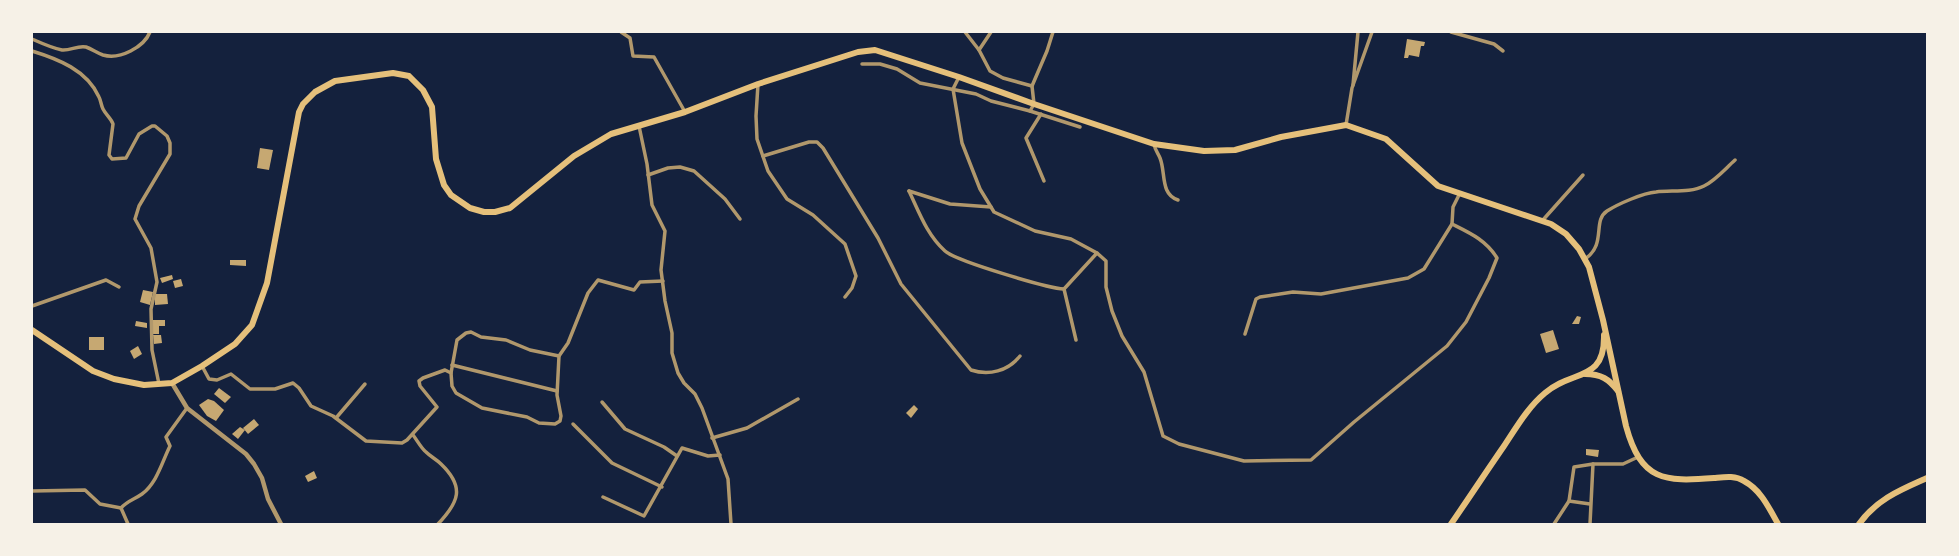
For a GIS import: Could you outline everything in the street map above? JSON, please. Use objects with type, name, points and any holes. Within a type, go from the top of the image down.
[{"type":"highway","points":[[32,330],[93,371],[114,379],[144,385],[172,383],[202,366],[235,344],[249,330],[257,316],[267,284],[299,112],[308,99],[323,87],[344,79],[393,73],[409,76],[423,90],[432,107],[436,159],[444,185],[451,195],[459,202],[470,208],[484,212],[499,212],[510,208],[574,156],[611,134],[685,112],[758,84],[858,52],[875,50],[959,77],[1154,144],[1204,151],[1234,150],[1281,137],[1346,125],[1386,139],[1438,186],[1542,221],[1558,228],[1566,234],[1579,249],[1585,259],[1604,320],[1631,443],[1638,458],[1651,470],[1668,479],[1683,480],[1731,477],[1744,480],[1761,495],[1778,524]]},
{"type":"highway","points":[[1451,524],[1518,424],[1538,398],[1556,384],[1583,374],[1596,367],[1602,357],[1604,320]]},
{"type":"highway","points":[[1583,374],[1595,374],[1602,376],[1610,381],[1619,392]]},
{"type":"highway","points":[[1860,524],[1874,506],[1891,494],[1927,478]]},
{"type":"street","points":[[32,39],[63,50],[86,47],[104,55],[114,56],[125,53],[140,45],[147,39],[150,32]]},
{"type":"street","points":[[621,32],[630,38],[633,56],[654,56],[685,112]]},
{"type":"street","points":[[966,32],[979,50],[990,71],[1004,78],[1032,86]]},
{"type":"street","points":[[979,50],[991,32]]},
{"type":"street","points":[[1030,111],[1034,104],[1032,86],[1047,51],[1053,32]]},
{"type":"street","points":[[1346,125],[1352,88],[1358,32]]},
{"type":"street","points":[[1352,88],[1372,32]]},
{"type":"street","points":[[1451,32],[1494,44],[1503,51]]},
{"type":"street","points":[[32,51],[55,58],[76,70],[92,86],[99,97],[103,110],[113,124],[109,155],[112,159],[126,158],[139,134],[145,129],[155,126],[167,136],[171,149],[168,160],[139,206],[135,219],[151,248],[157,282],[151,309],[152,350],[159,384]]},
{"type":"street","points":[[862,64],[880,64],[896,69],[920,83],[954,89],[1080,127]]},
{"type":"street","points":[[959,77],[954,89],[962,144],[980,190],[994,212],[1029,228],[1072,239],[1097,253],[1106,261],[1106,287],[1112,310],[1122,336],[1144,372],[1163,436],[1179,444],[1244,460],[1311,460],[1354,422],[1447,346],[1466,322],[1489,278],[1497,258],[1492,250],[1481,239],[1452,224]]},
{"type":"street","points":[[758,84],[756,116],[757,140],[768,171],[787,199],[813,214],[845,244],[856,276],[852,288],[845,297]]},
{"type":"street","points":[[1041,114],[1026,138],[1044,181]]},
{"type":"street","points":[[639,126],[652,205],[665,231],[666,237],[661,256],[667,315],[672,333],[672,353],[678,373],[684,383],[695,394],[720,455],[728,479],[731,524]]},
{"type":"street","points":[[763,156],[809,142],[817,142],[823,148],[878,238],[901,284],[971,370],[981,373],[1004,369],[1013,365],[1020,356]]},
{"type":"street","points":[[1154,144],[1155,150],[1160,159],[1165,187],[1172,198],[1178,200]]},
{"type":"street","points":[[1585,259],[1596,249],[1600,222],[1608,210],[1649,192],[1696,189],[1704,186],[1711,182],[1735,160]]},
{"type":"street","points":[[648,175],[668,168],[680,167],[694,171],[725,200],[740,219]]},
{"type":"street","points":[[1542,221],[1583,175]]},
{"type":"street","points":[[991,207],[950,204],[909,191],[927,231],[946,252],[1025,281],[1054,289],[1064,289],[1097,253]]},
{"type":"street","points":[[1245,334],[1256,298],[1293,292],[1321,294],[1408,278],[1424,269],[1452,224],[1453,207],[1460,193]]},
{"type":"street","points":[[32,306],[106,280],[119,287]]},
{"type":"street","points":[[559,356],[530,350],[506,340],[466,332],[457,340],[451,373],[452,386],[456,393],[482,408],[527,417],[539,423],[555,424],[560,421],[561,416],[558,391],[559,356],[568,343],[588,293],[598,280],[634,290],[640,282],[663,281]]},
{"type":"street","points":[[1064,289],[1076,340]]},
{"type":"street","points":[[452,365],[558,391]]},
{"type":"street","points":[[202,366],[209,379],[217,380],[231,374],[250,389],[275,389],[293,383],[299,388],[311,406],[336,418],[366,441],[402,443],[413,435],[437,407],[420,386],[419,381],[423,378],[445,370],[451,373]]},
{"type":"street","points":[[172,383],[187,408],[246,454],[254,464],[280,524]]},
{"type":"street","points":[[336,418],[365,384]]},
{"type":"street","points":[[712,438],[747,428],[798,399]]},
{"type":"street","points":[[602,402],[625,429],[664,447],[677,456]]},
{"type":"street","points":[[121,508],[125,504],[143,494],[154,481],[170,446],[166,437],[187,408]]},
{"type":"street","points":[[573,424],[612,463],[662,487]]},
{"type":"street","points":[[413,435],[425,452],[440,463],[452,476],[456,484],[457,491],[451,510],[438,524]]},
{"type":"street","points":[[603,497],[644,516],[662,487],[682,448],[708,456],[720,455]]},
{"type":"street","points":[[1554,524],[1569,501],[1574,467],[1593,464],[1623,464],[1638,458]]},
{"type":"street","points":[[1590,524],[1593,464]]},
{"type":"street","points":[[32,491],[85,490],[100,504],[121,508]]},
{"type":"street","points":[[1569,501],[1590,504]]},
{"type":"street","points":[[121,508],[128,524]]},
{"type":"building","points":[[1407,39],[1425,42],[1424,46],[1421,46],[1419,57],[1409,55],[1408,58],[1404,58]]},
{"type":"building","points":[[260,148],[273,150],[269,170],[257,168]]},
{"type":"building","points":[[230,260],[246,260],[246,266],[230,265]]},
{"type":"building","points":[[172,275],[173,279],[162,283],[160,278]]},
{"type":"building","points":[[181,279],[183,286],[175,288],[173,281]]},
{"type":"building","points":[[143,290],[153,292],[150,305],[140,302]]},
{"type":"building","points":[[155,294],[167,294],[168,304],[155,305]]},
{"type":"building","points":[[1577,316],[1581,317],[1579,324],[1572,324]]},
{"type":"building","points":[[153,320],[165,320],[165,326],[159,326],[159,334],[153,334]]},
{"type":"building","points":[[136,321],[147,323],[147,328],[135,326]]},
{"type":"building","points":[[1553,330],[1559,349],[1546,353],[1540,334]]},
{"type":"building","points":[[153,335],[161,335],[162,343],[154,344]]},
{"type":"building","points":[[89,337],[104,337],[104,350],[89,350]]},
{"type":"building","points":[[138,346],[142,354],[134,359],[130,351]]},
{"type":"building","points":[[219,388],[231,397],[225,403],[214,394]]},
{"type":"building","points":[[208,399],[214,401],[224,410],[216,421],[207,416],[199,405]]},
{"type":"building","points":[[914,405],[918,409],[911,418],[906,413]]},
{"type":"building","points":[[254,419],[259,425],[248,434],[243,428]]},
{"type":"building","points":[[240,427],[245,430],[238,439],[232,434]]},
{"type":"building","points":[[1586,449],[1599,450],[1598,457],[1586,455]]},
{"type":"building","points":[[314,471],[317,478],[308,482],[305,476]]}]
